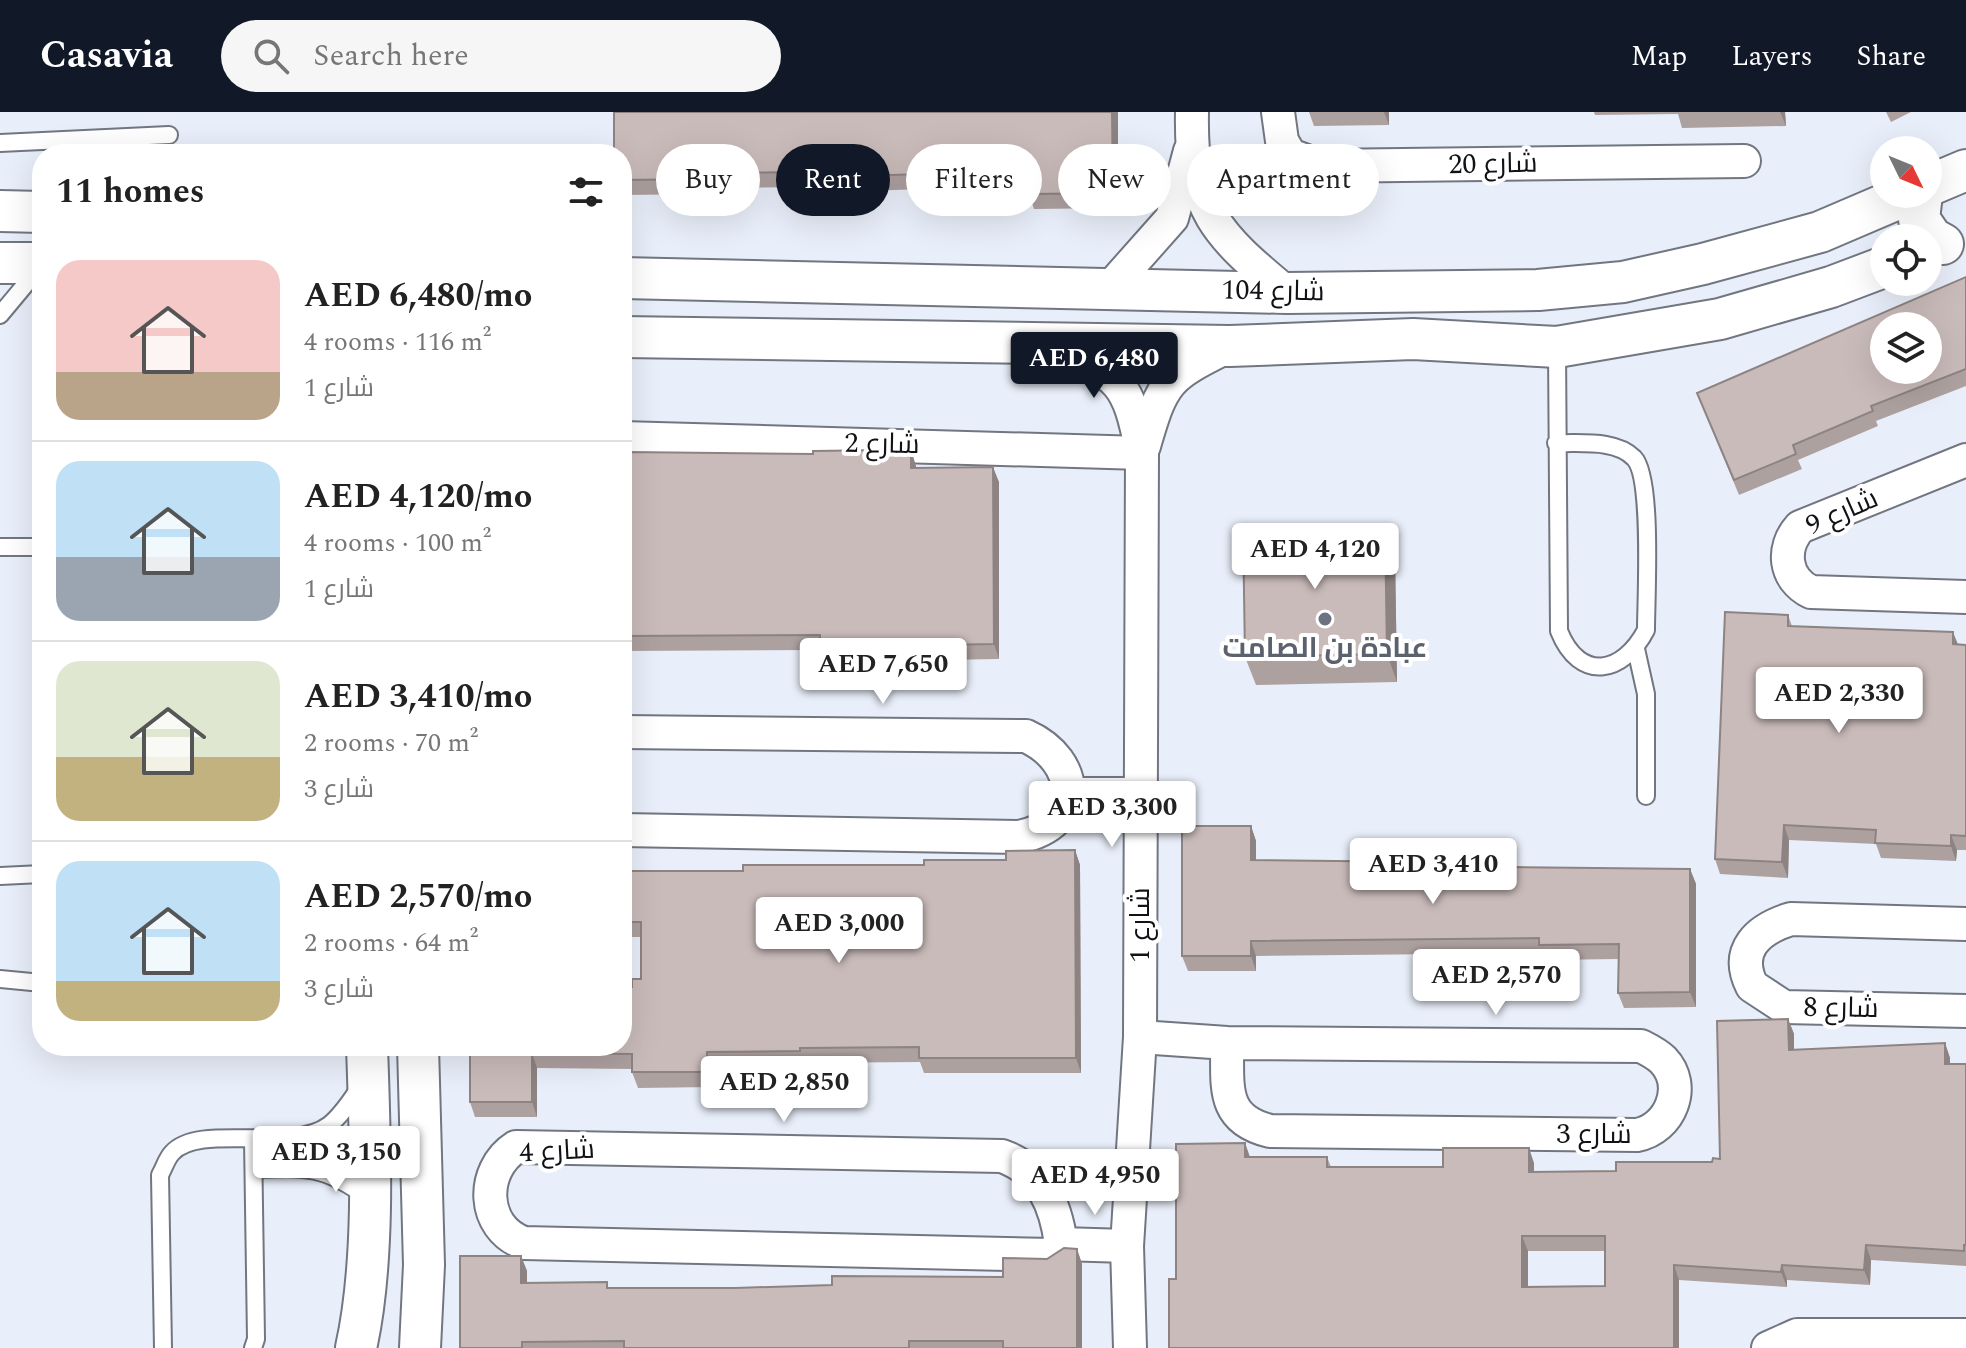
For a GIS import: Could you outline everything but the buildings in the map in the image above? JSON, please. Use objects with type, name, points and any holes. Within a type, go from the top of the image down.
[{"type":"street","points":[[1192,112],[1192,144]]},
{"type":"street","name":"شارع 20","points":[[1278,112],[1282,141],[1290,155],[1320,166],[1744,161]]},
{"type":"street","points":[[1109,289],[1172,218],[1187,162]]},
{"type":"street","points":[[1942,180],[1966,170]]},
{"type":"street","name":"شارع 104","points":[[632,278],[1287,293],[1538,290],[1623,282],[1703,264],[1820,232],[1876,208]]},
{"type":"street","points":[[1920,208],[1919,219],[1932,238],[1946,243]]},
{"type":"street","points":[[0,211],[32,212]]},
{"type":"street","points":[[1209,216],[1232,247],[1287,293]]},
{"type":"street","points":[[0,263],[32,264]]},
{"type":"street","points":[[1703,264],[1717,290],[1715,310],[1708,321]]},
{"type":"street","name":"شارع 104","points":[[632,337],[1230,346],[1413,339],[1557,347],[1708,321],[1831,287],[1870,272]]},
{"type":"street","name":"شارع 1","points":[[1052,345],[1108,371],[1133,405],[1142,453],[1140,1037],[1127,1246],[1130,1348]]},
{"type":"street","name":"شارع 1","points":[[1142,453],[1156,405],[1177,372],[1230,346]]},
{"type":"street","name":"شارع 2","points":[[632,438],[1142,453]]},
{"type":"street","name":"شارع 9","points":[[1966,460],[1800,527],[1791,537],[1786,557],[1794,578],[1811,592],[1966,597]]},
{"type":"street","points":[[632,732],[1026,736],[1041,743],[1064,766],[1069,794],[1058,818],[1035,834],[1019,837],[632,830]]},
{"type":"street","points":[[1069,794],[1139,794]]},
{"type":"street","name":"شارع 8","points":[[1966,924],[1791,919],[1770,926],[1750,943],[1744,958],[1752,986],[1784,1007],[1966,1011]]},
{"type":"street","name":"شارع 3","points":[[1140,1037],[1227,1043],[1641,1046],[1664,1060],[1675,1091],[1666,1118],[1658,1127],[1637,1135],[1270,1131],[1245,1121],[1228,1098],[1227,1043]]},
{"type":"street","points":[[418,1056],[424,1265],[420,1348]]},
{"type":"street","points":[[356,1348],[366,1264],[368,1061]]},
{"type":"street","name":"شارع 4","points":[[516,1147],[1002,1156],[1030,1171],[1049,1196],[1061,1244],[1052,1255],[524,1243],[500,1230],[490,1202],[498,1165],[505,1154],[516,1147]]},
{"type":"street","name":"شارع 4","points":[[1061,1244],[1127,1246]]},
{"type":"street","points":[[1768,1348],[1797,1335],[1966,1335]]},
{"type":"lane","points":[[0,143],[169,135]]},
{"type":"lane","points":[[0,315],[32,276]]},
{"type":"lane","points":[[1556,443],[1605,445],[1622,450],[1633,456],[1645,479],[1646,630],[1636,649],[1607,666],[1591,665],[1567,651],[1559,631],[1556,443],[1557,347]]},
{"type":"lane","points":[[0,547],[32,547]]},
{"type":"lane","points":[[1636,649],[1646,694],[1646,796]]},
{"type":"lane","points":[[0,876],[32,874]]},
{"type":"lane","points":[[0,979],[32,982]]},
{"type":"lane","points":[[163,1348],[160,1175],[173,1151],[192,1143],[299,1137],[327,1127],[345,1109],[368,1061]]},
{"type":"lane","points":[[253,1139],[256,1339],[253,1348]]},
{"type":"lane","points":[[254,1169],[318,1169],[339,1177],[368,1198]]},
{"type":"place","name":"عبادة بن الصامت","points":[[1325,619]]}]
